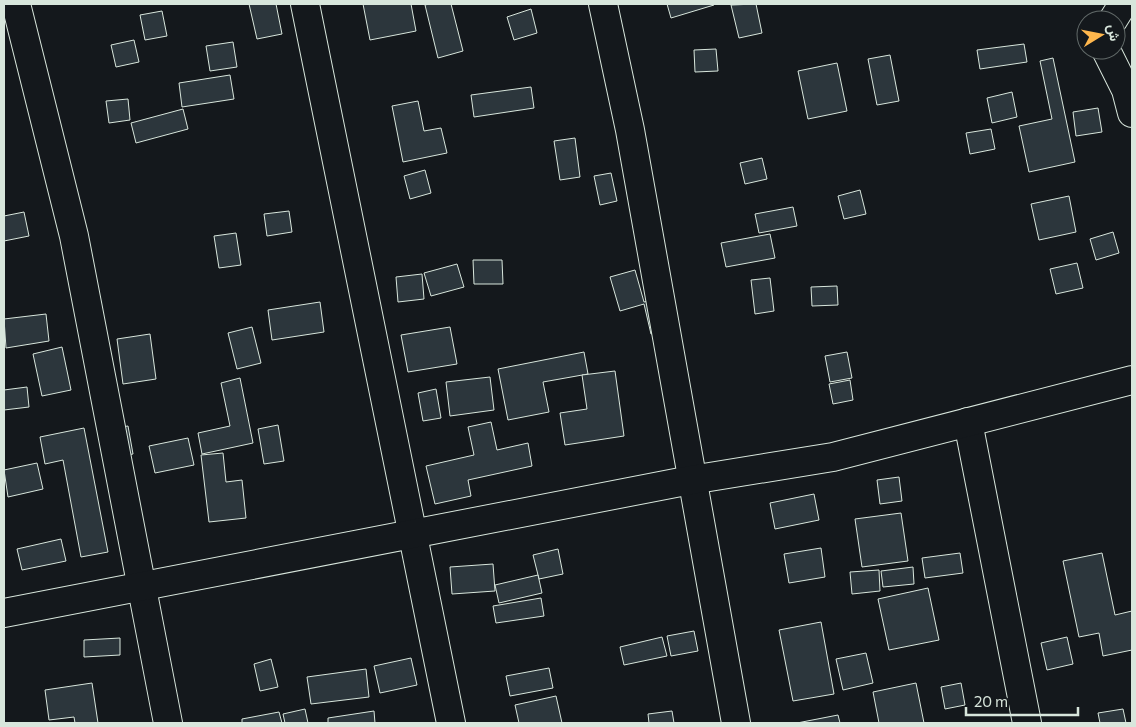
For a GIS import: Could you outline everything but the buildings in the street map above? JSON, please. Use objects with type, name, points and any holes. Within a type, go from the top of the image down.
[{"type":"street","points":[[305,4],[451,723]]},
{"type":"street","points":[[603,4],[630,130],[691,480],[736,723]]},
{"type":"street","points":[[19,7],[74,236],[168,723]]},
{"type":"street","points":[[1111,60],[1126,90],[1132,113]]},
{"type":"street","points":[[4,613],[691,480],[834,456],[1132,380]]},
{"type":"street","points":[[968,422],[1027,723]]}]
